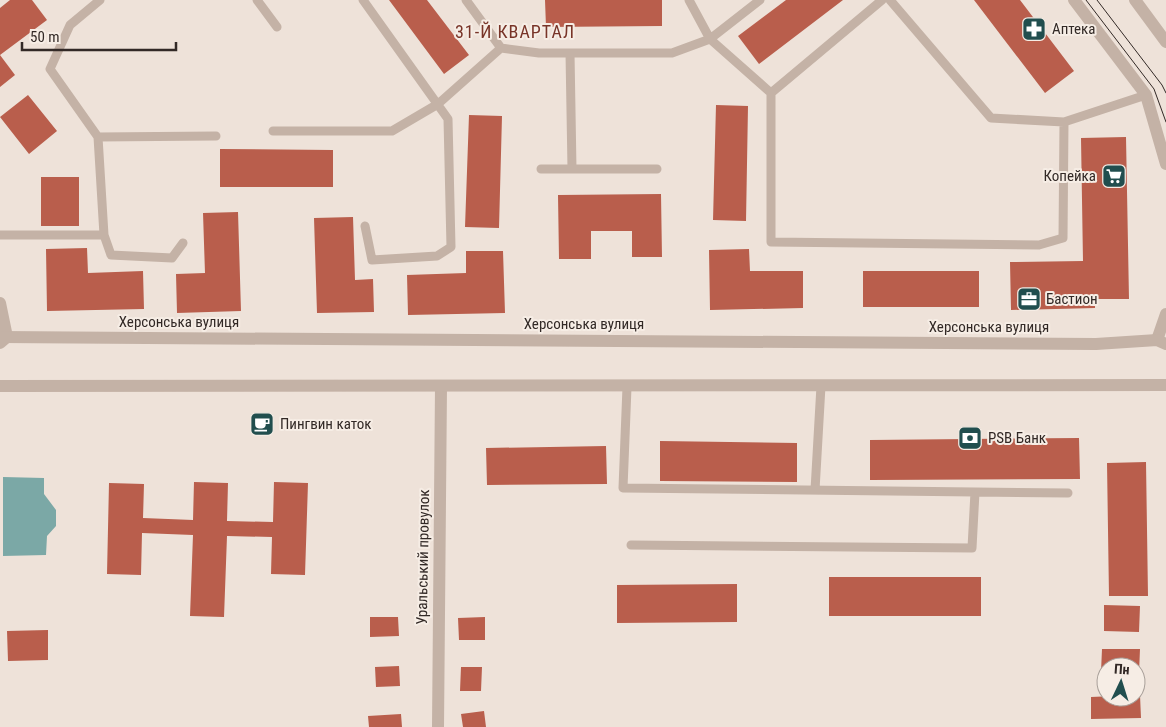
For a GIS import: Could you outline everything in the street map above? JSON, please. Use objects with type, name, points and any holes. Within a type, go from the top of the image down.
[{"type":"street","points":[[1074,0],[1146,95],[1166,164]]},
{"type":"street","points":[[1135,0],[1166,42]]},
{"type":"street","points":[[0,303],[2,339]]},
{"type":"street","points":[[1162,342],[1166,314]]},
{"type":"street","name":"Херсонська вулиця","points":[[2,339],[1086,344],[1162,342]]},
{"type":"street","points":[[0,386],[627,387],[1166,385]]},
{"type":"street","name":"Уральський провулок","points":[[438,727],[441,387]]},
{"type":"lane","points":[[100,0],[70,24],[50,69],[98,137],[104,235],[111,255],[172,258],[183,243]]},
{"type":"lane","points":[[257,0],[277,27]]},
{"type":"lane","points":[[363,0],[448,119],[451,247],[437,256],[372,260],[366,226]]},
{"type":"lane","points":[[466,0],[501,48],[570,53],[672,53],[710,39],[760,0]]},
{"type":"lane","points":[[689,0],[710,39],[771,93],[771,242],[1039,245],[1063,238],[1064,122]]},
{"type":"lane","points":[[771,93],[882,0]]},
{"type":"lane","points":[[890,0],[991,118],[1064,122],[1146,95]]},
{"type":"lane","points":[[273,131],[392,131],[438,104],[501,48]]},
{"type":"lane","points":[[570,53],[572,169]]},
{"type":"lane","points":[[98,137],[216,136]]},
{"type":"lane","points":[[541,169],[657,169]]},
{"type":"lane","points":[[0,235],[104,235]]},
{"type":"lane","points":[[815,490],[821,386]]},
{"type":"lane","points":[[627,387],[623,488],[1068,494]]},
{"type":"lane","points":[[631,545],[972,548],[975,492]]},
{"type":"water","points":[[3,477],[44,478],[44,494],[56,510],[56,526],[47,536],[46,555],[3,556]]},
{"type":"building","points":[[10,0],[32,0],[47,20],[0,55],[0,8]]},
{"type":"building","points":[[389,0],[427,0],[469,55],[444,74]]},
{"type":"building","points":[[545,0],[662,0],[662,26],[546,27]]},
{"type":"building","points":[[786,0],[843,0],[759,64],[738,36]]},
{"type":"building","points":[[974,0],[1020,0],[1074,71],[1045,93]]},
{"type":"building","points":[[0,55],[15,75],[0,87]]},
{"type":"building","points":[[28,95],[57,131],[29,154],[0,117]]},
{"type":"building","points":[[716,105],[748,106],[746,221],[713,220]]},
{"type":"building","points":[[469,115],[502,116],[499,228],[465,227]]},
{"type":"building","points":[[1126,137],[1129,299],[1095,299],[1095,308],[1011,310],[1010,262],[1083,261],[1081,138]]},
{"type":"building","points":[[220,149],[333,150],[333,187],[220,187]]},
{"type":"building","points":[[41,177],[79,177],[79,226],[41,226]]},
{"type":"building","points":[[661,194],[662,257],[632,257],[632,231],[591,231],[591,259],[559,259],[558,195]]},
{"type":"building","points":[[238,212],[241,311],[177,313],[176,274],[205,273],[203,213]]},
{"type":"building","points":[[353,217],[355,280],[373,279],[374,312],[317,313],[314,218]]},
{"type":"building","points":[[87,248],[88,273],[143,271],[144,309],[47,311],[46,249]]},
{"type":"building","points":[[749,249],[750,271],[803,271],[803,308],[710,310],[709,250]]},
{"type":"building","points":[[466,251],[503,251],[505,313],[408,315],[407,275],[466,273]]},
{"type":"building","points":[[863,271],[979,271],[979,307],[863,307]]},
{"type":"building","points":[[1079,438],[1080,479],[870,480],[870,440]]},
{"type":"building","points":[[660,441],[797,443],[797,482],[660,481]]},
{"type":"building","points":[[606,446],[607,484],[487,485],[486,448]]},
{"type":"building","points":[[1146,462],[1148,596],[1109,596],[1107,463]]},
{"type":"building","points":[[194,482],[228,483],[227,521],[273,522],[274,482],[308,483],[305,575],[271,574],[272,537],[227,536],[224,617],[190,616],[193,535],[142,533],[141,575],[107,574],[109,483],[144,484],[143,518],[193,520]]},
{"type":"building","points":[[829,577],[981,577],[981,616],[829,616]]},
{"type":"building","points":[[737,584],[737,622],[617,623],[617,585]]},
{"type":"building","points":[[1104,605],[1140,606],[1139,632],[1104,631]]},
{"type":"building","points":[[370,617],[398,617],[399,636],[370,637]]},
{"type":"building","points":[[485,617],[485,640],[459,640],[458,618]]},
{"type":"building","points":[[48,630],[48,660],[8,661],[7,631]]},
{"type":"building","points":[[1102,649],[1140,649],[1140,657],[1102,657]]},
{"type":"building","points":[[399,666],[400,686],[376,687],[375,667]]},
{"type":"building","points":[[461,667],[482,667],[481,691],[460,691]]},
{"type":"building","points":[[1091,697],[1096,697],[1096,707],[1141,707],[1141,718],[1091,719]]},
{"type":"building","points":[[484,711],[486,727],[463,727],[461,714]]},
{"type":"building","points":[[401,714],[402,727],[369,727],[368,716]]},
{"type":"tram line","points":[[1086,0],[1154,89],[1166,122]]},
{"type":"tram line","points":[[1097,0],[1162,85],[1166,93]]},
{"type":"place","name":"Аптека","points":[[1034,29]]},
{"type":"place","name":"Копейка","points":[[1114,176]]},
{"type":"place","name":"Бастион","points":[[1029,299]]},
{"type":"place","name":"Пингвин каток","points":[[262,424]]},
{"type":"place","name":"PSB Банк","points":[[970,438]]},
{"type":"district","name":"31-Й КВАРТАЛ","points":[[515,32]]}]
